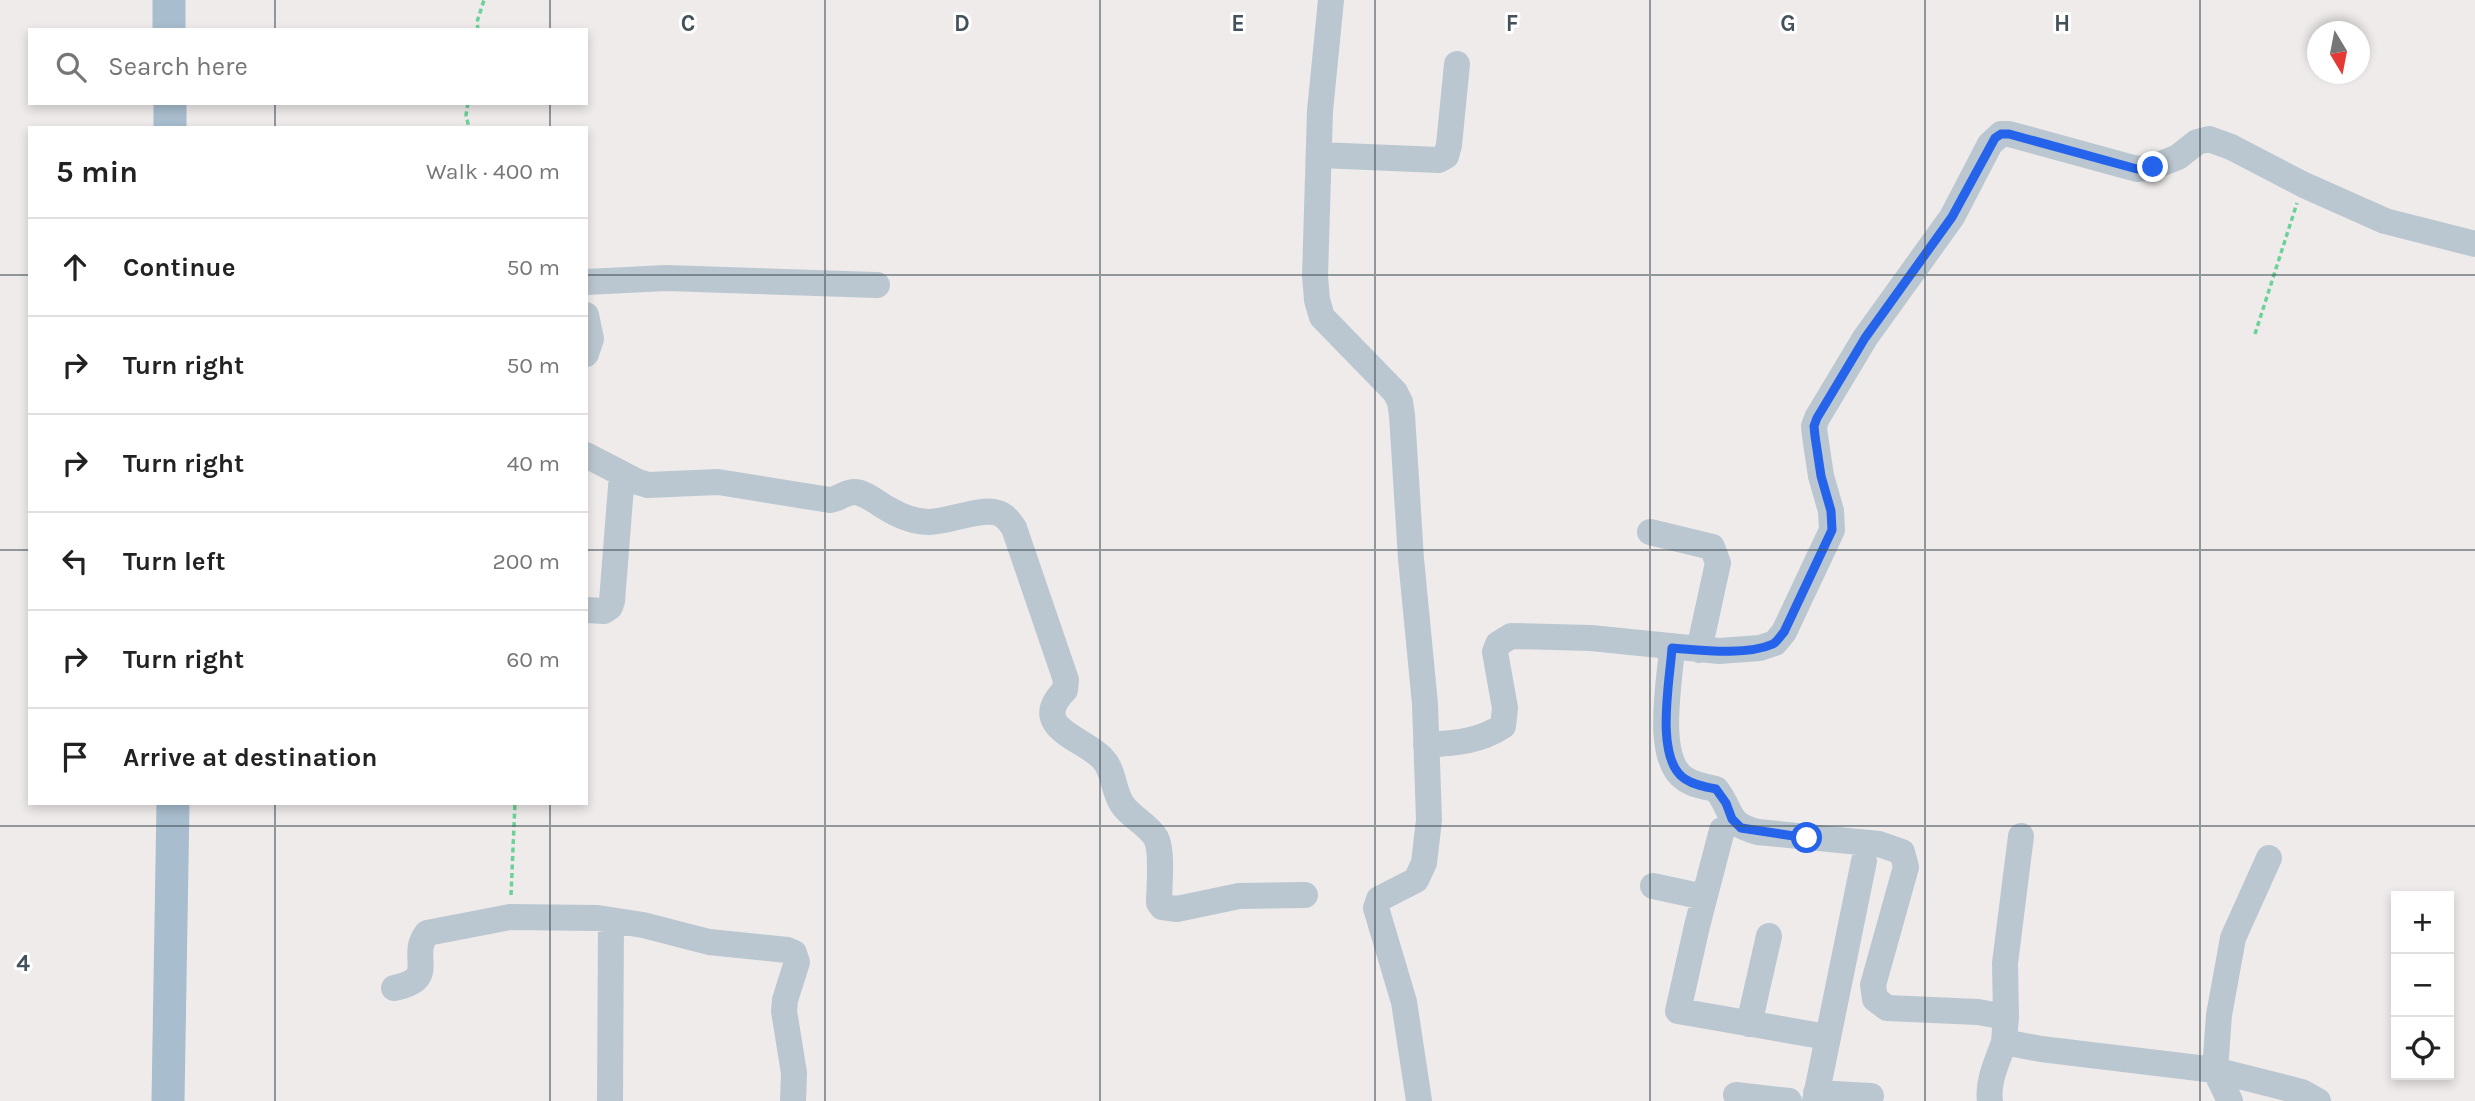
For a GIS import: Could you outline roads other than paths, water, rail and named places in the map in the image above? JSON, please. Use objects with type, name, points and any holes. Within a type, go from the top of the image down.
[{"type":"main road","points":[[169,0],[169,28]]},
{"type":"main road","points":[[170,105],[170,126]]},
{"type":"main road","points":[[168,1101],[173,805]]},
{"type":"street","points":[[1331,0],[1320,111],[1321,155],[1315,276],[1322,317],[1395,392],[1402,415],[1429,820],[1424,863],[1416,880],[1379,899],[1376,908],[1404,1002],[1419,1101]]},
{"type":"street","points":[[1321,155],[1438,160],[1446,156],[1457,64]]},
{"type":"street","points":[[1426,745],[1471,741],[1489,736],[1503,726],[1505,708],[1495,652],[1498,644],[1511,636],[1591,638],[1699,650],[1760,648],[1775,643],[1784,632],[1832,530],[1831,511],[1821,476],[1815,436],[1817,418],[1865,338],[1952,217],[1995,138],[2001,134],[2137,169],[2153,167],[2178,157],[2197,142],[2209,139],[2385,221],[2475,244]]},
{"type":"street","points":[[588,282],[666,278],[877,285]]},
{"type":"street","points":[[588,325],[591,340],[588,348]]},
{"type":"street","points":[[588,457],[649,485],[718,482],[830,500],[858,492],[890,511],[920,522],[985,513],[998,513],[1008,519],[1014,528],[1066,680],[1065,690],[1056,698],[1056,723],[1064,733],[1104,759],[1123,806],[1155,837],[1159,849],[1159,902],[1162,907],[1177,909],[1239,896],[1305,895]]},
{"type":"street","points":[[588,610],[604,611],[610,607],[622,474]]},
{"type":"street","points":[[1650,532],[1712,547],[1717,563],[1699,650]]},
{"type":"street","points":[[1672,648],[1666,740],[1672,761],[1682,778],[1716,789],[1726,803],[1732,819],[1741,828],[1880,844],[1902,852],[1906,867],[1873,985],[1875,999],[1887,1007],[1978,1012],[2040,1049],[2215,1070],[2302,1093],[2318,1101]]},
{"type":"street","points":[[1722,830],[1678,1011],[1827,1037]]},
{"type":"street","points":[[1990,1101],[1989,1093],[2005,1029],[2006,963],[2021,836]]},
{"type":"street","points":[[2230,1101],[2215,1070],[2219,1015],[2233,938],[2269,858]]},
{"type":"street","points":[[1864,862],[1816,1097],[1871,1096]]},
{"type":"street","points":[[1653,886],[1704,897]]},
{"type":"street","points":[[394,988],[410,985],[417,978],[422,969],[421,940],[427,933],[510,917],[611,920],[643,925],[709,942],[794,953],[797,962],[784,1011],[794,1073],[793,1101]]},
{"type":"street","points":[[610,1101],[611,920]]},
{"type":"street","points":[[1749,1024],[1769,936]]},
{"type":"street","points":[[1736,1095],[1789,1101]]}]
